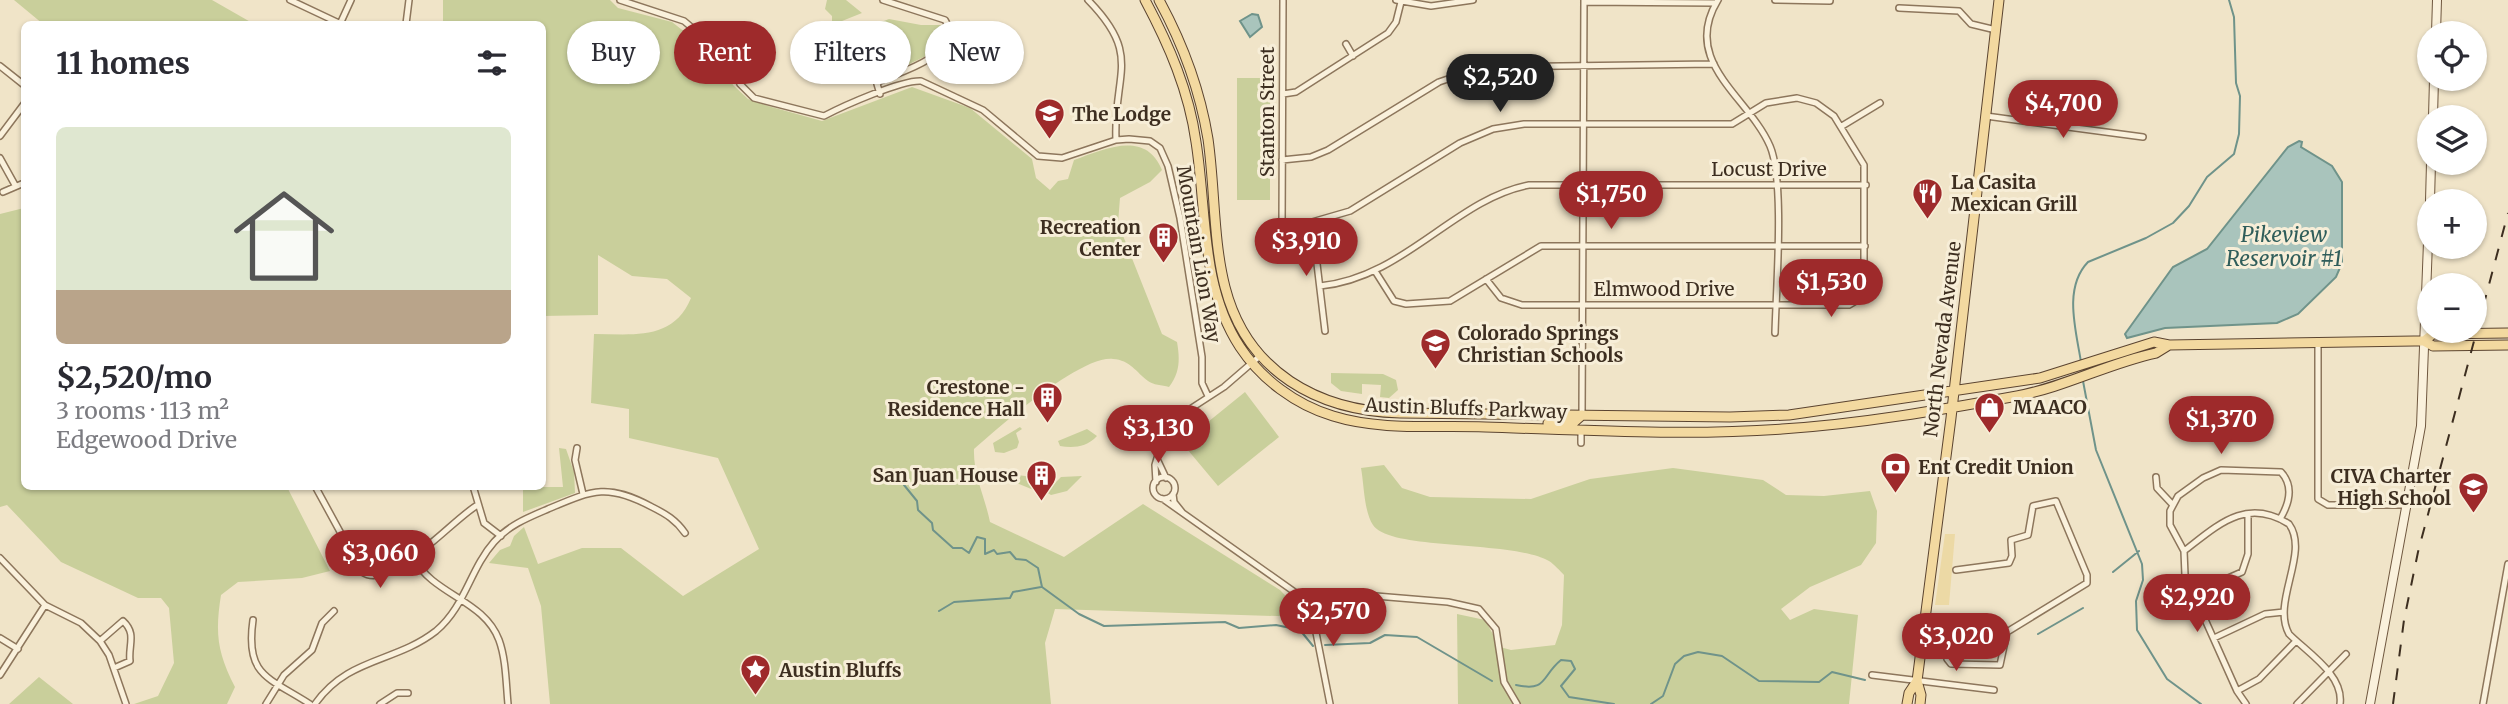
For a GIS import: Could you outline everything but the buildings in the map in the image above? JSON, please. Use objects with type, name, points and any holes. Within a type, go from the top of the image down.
[{"type":"main road","name":"Austin Bluffs Parkway","points":[[1145,0],[1170,49],[1189,105],[1216,299],[1232,334],[1252,363],[1298,401],[1340,418],[1371,424],[1636,430],[1782,429],[1952,407],[2027,394],[2063,378]]},
{"type":"main road","name":"Austin Bluffs Parkway","points":[[1159,0],[1185,56],[1202,109],[1225,288],[1237,318],[1261,355],[1303,390],[1353,409],[1387,413],[1759,417],[1851,408],[2063,378]]},
{"type":"main road","name":"North Nevada Avenue","points":[[1920,704],[1921,695],[1917,681],[1954,392],[1999,0]]},
{"type":"main road","points":[[2487,334],[2508,334]]},
{"type":"main road","points":[[2063,378],[2102,365],[2156,353],[2169,345],[2417,341]]},
{"type":"main road","points":[[2428,343],[2433,346],[2508,345]]},
{"type":"main road","points":[[1506,428],[1574,422],[1582,415],[1594,422],[1636,430]]},
{"type":"main road","name":"North Nevada Avenue","points":[[1907,704],[1909,693],[1917,681]]},
{"type":"street","points":[[289,0],[334,21]]},
{"type":"street","points":[[341,21],[351,0]]},
{"type":"street","points":[[406,21],[409,0]]},
{"type":"street","name":"Mountain Lion Way","points":[[620,0],[684,22],[729,59],[740,85],[759,100],[824,116],[848,102],[880,94],[910,81],[929,83],[983,110],[1032,153],[1048,158],[1069,156],[1116,140],[1150,142],[1160,148],[1166,159],[1183,232],[1202,358],[1202,383],[1208,396]]},
{"type":"street","points":[[880,94],[877,84],[880,81],[933,56],[944,45],[951,31],[945,20],[883,0]]},
{"type":"street","points":[[1088,0],[1108,21],[1121,49],[1121,72],[1115,109],[1116,140]]},
{"type":"street","name":"Stanton Street","points":[[1282,224],[1283,0]]},
{"type":"street","points":[[1283,94],[1296,92],[1393,29],[1399,1],[1431,6],[1473,0]]},
{"type":"street","points":[[1775,0],[1830,1]]},
{"type":"street","points":[[2436,21],[2437,0]]},
{"type":"street","points":[[1582,415],[1584,1],[1716,2],[1707,34],[1714,64],[1771,148],[1776,185],[1775,333]]},
{"type":"street","points":[[1899,8],[1959,11],[1971,24],[1996,30]]},
{"type":"street","points":[[1346,44],[1353,56]]},
{"type":"street","points":[[1282,159],[1311,157],[1328,150],[1425,89],[1470,70],[1496,65],[1714,64]]},
{"type":"street","points":[[0,66],[21,83]]},
{"type":"street","name":"Elmwood Drive","points":[[1282,224],[1312,222],[1350,211],[1460,143],[1483,132],[1512,125],[1732,124],[1766,103],[1797,98],[1823,107],[1842,126],[1864,165],[1864,288],[1854,302],[1842,306],[1507,302],[1486,279]]},
{"type":"street","points":[[1842,126],[1880,103]]},
{"type":"street","points":[[0,136],[21,108]]},
{"type":"street","points":[[1986,116],[2144,137]]},
{"type":"street","points":[[0,158],[15,185]]},
{"type":"street","points":[[4,192],[21,184]]},
{"type":"street","name":"Locust Drive","points":[[1320,286],[1339,283],[1375,271],[1505,192],[1536,184],[1866,185]]},
{"type":"street","points":[[1312,222],[1325,331]]},
{"type":"street","points":[[1375,271],[1389,297],[1406,304],[1445,303],[1541,246],[1865,246]]},
{"type":"street","points":[[2318,342],[2318,499],[2328,505],[2407,505]]},
{"type":"street","points":[[2370,704],[2421,426],[2424,343]]},
{"type":"street","points":[[1261,355],[1187,411],[1168,434],[1161,445],[1155,493],[1286,588],[1309,597],[1360,595],[1448,602],[1479,609],[1496,629],[1504,682],[1517,704]]},
{"type":"street","points":[[1581,429],[1581,443]]},
{"type":"street","points":[[577,448],[575,460],[583,494]]},
{"type":"street","points":[[1158,461],[1166,478],[1174,483],[1174,502],[1182,512]]},
{"type":"street","points":[[2246,704],[2237,691],[2183,567],[2184,551],[2170,525],[2172,504],[2201,475],[2225,469],[2275,470],[2287,475],[2288,502],[2280,519]]},
{"type":"street","points":[[2156,477],[2157,488],[2172,504]]},
{"type":"street","points":[[1156,481],[1166,478]]},
{"type":"street","points":[[253,620],[250,648],[262,673],[312,704],[348,671],[427,637],[450,617],[483,557],[501,536],[523,519],[583,494],[607,489],[631,495],[675,519],[685,533]]},
{"type":"street","points":[[318,490],[362,572],[377,577],[414,559],[458,517],[476,506]]},
{"type":"street","points":[[473,490],[476,506],[484,523],[501,536]]},
{"type":"street","points":[[1163,499],[1173,494]]},
{"type":"street","points":[[1924,627],[1947,640],[1947,659],[1951,664],[2000,665],[2007,632],[2087,583],[2087,575],[2056,501],[2033,506],[2028,535],[2011,540],[2012,556],[2009,563],[1956,570]]},
{"type":"street","points":[[2194,593],[2243,573],[2248,554],[2248,514]]},
{"type":"street","points":[[2184,551],[2228,517],[2269,514],[2289,524],[2296,537],[2284,612],[2287,630],[2339,686],[2340,704]]},
{"type":"street","points":[[0,558],[45,605],[81,623],[100,641],[114,668],[126,704]]},
{"type":"street","points":[[414,559],[424,575],[483,615],[495,631],[503,658],[508,704]]},
{"type":"street","points":[[2483,704],[2508,564]]},
{"type":"street","points":[[1309,597],[1330,704]]},
{"type":"street","points":[[0,675],[45,605]]},
{"type":"street","points":[[266,704],[278,684],[312,650],[322,623],[334,611]]},
{"type":"street","points":[[2214,638],[2265,614],[2284,612]]},
{"type":"street","points":[[100,641],[123,621],[129,628],[132,639],[130,661],[114,668]]},
{"type":"street","points":[[0,638],[18,649]]},
{"type":"street","points":[[2237,691],[2259,679],[2296,641]]},
{"type":"street","points":[[2297,704],[2346,654]]},
{"type":"street","points":[[1872,676],[1994,690]]},
{"type":"street","points":[[380,704],[397,693],[408,693]]},
{"type":"green space","points":[[14,0],[212,0],[249,21],[39,21]]},
{"type":"green space","points":[[443,0],[610,0],[618,8],[674,24],[674,84],[733,84],[748,99],[822,121],[912,87],[970,108],[1032,159],[1036,178],[1050,190],[1058,181],[1068,179],[1074,160],[1112,147],[1136,146],[1146,150],[1162,170],[1150,182],[1120,198],[1118,223],[1162,334],[1177,342],[1179,360],[1175,376],[1169,387],[1158,385],[1148,381],[1124,362],[1113,359],[1081,368],[1041,394],[974,449],[977,477],[990,522],[1064,557],[1143,504],[1280,590],[1306,617],[1055,609],[1045,643],[1051,704],[550,704],[541,606],[528,568],[489,563],[500,550],[510,546],[514,536],[524,527],[538,564],[582,548],[621,548],[683,596],[759,549],[718,458],[629,438],[629,409],[591,403],[594,334],[638,334],[663,328],[674,322],[691,298],[667,279],[632,276],[598,255],[598,315],[546,316],[546,21],[443,21]]},
{"type":"green space","points":[[827,0],[846,0],[862,13],[842,21],[832,21],[832,16],[825,9]]},
{"type":"green space","points":[[911,23],[925,25],[925,56],[911,63]]},
{"type":"green space","points":[[1237,78],[1270,78],[1270,200],[1237,200]]},
{"type":"green space","points":[[21,209],[21,490],[289,490],[330,571],[302,578],[238,582],[221,595],[219,642],[224,663],[235,687],[227,704],[134,704],[158,696],[174,663],[169,608],[161,598],[138,598],[61,562],[7,505],[0,507],[0,214]]},
{"type":"green space","points":[[1331,373],[1383,374],[1396,380],[1398,390],[1389,398],[1380,397],[1381,385],[1362,384],[1362,394],[1341,391],[1331,383]]},
{"type":"green space","points":[[1245,392],[1279,437],[1218,486],[1182,443]]},
{"type":"green space","points":[[1020,427],[1022,429],[1016,433],[1019,442],[1017,448],[1004,453],[995,452],[993,443]]},
{"type":"green space","points":[[1087,429],[1097,436],[1088,443],[1074,447],[1060,446],[1058,441]]},
{"type":"green space","points":[[559,448],[566,449],[574,472],[575,493],[523,512],[523,490],[563,487]]},
{"type":"green space","points":[[1384,465],[1402,488],[1430,497],[1531,499],[1590,479],[1673,468],[1763,480],[1786,495],[1824,496],[1870,491],[1877,511],[1876,543],[1861,565],[1810,587],[1781,609],[1790,620],[1814,609],[1858,615],[1849,704],[1458,704],[1457,614],[1485,620],[1500,647],[1511,650],[1555,645],[1562,625],[1564,575],[1549,561],[1532,554],[1403,539],[1384,533],[1373,525],[1370,519],[1361,468]]},
{"type":"green space","points":[[1017,475],[1050,481],[1041,493],[1009,480]]},
{"type":"green space","points":[[1082,476],[1067,491],[1051,495],[1046,492],[1061,477]]},
{"type":"green space","points":[[39,677],[73,704],[9,704]]},
{"type":"sand","points":[[1945,534],[1955,534],[1949,605],[1935,605]]},
{"type":"water","points":[[1252,14],[1258,15],[1262,27],[1250,37],[1240,21]]},
{"type":"water","name":"Pikeview Reservoir #1","points":[[2302,142],[2301,147],[2332,166],[2342,182],[2342,263],[2336,277],[2298,314],[2277,323],[2165,328],[2127,338],[2125,334],[2173,267],[2207,249],[2288,147]]},
{"type":"waterway","points":[[2081,362],[2073,310],[2073,297],[2080,272],[2088,262],[2146,238],[2173,223],[2189,206],[2207,177],[2234,154],[2239,134],[2240,96],[2236,83],[2234,17],[2229,0]]},
{"type":"waterway","points":[[2083,381],[2096,450],[2142,564],[2143,580],[2136,601],[2137,630],[2167,679],[2201,704]]},
{"type":"waterway","points":[[904,485],[917,501],[918,510],[932,523],[933,530],[953,548],[962,548],[969,553],[977,537],[985,539],[985,554],[994,550],[997,554],[1010,552],[1016,559],[1026,560],[1038,568],[1042,587],[1079,614],[1104,626],[1225,622],[1239,628],[1276,625],[1300,630],[1313,646]]},
{"type":"waterway","points":[[2113,572],[2139,551]]},
{"type":"waterway","points":[[939,611],[954,602],[1010,598],[1013,592],[1041,587]]},
{"type":"waterway","points":[[2038,634],[2083,608]]},
{"type":"waterway","points":[[1325,645],[1370,643],[1385,635],[1417,637],[1492,681]]},
{"type":"waterway","points":[[1651,704],[1663,696],[1675,664],[1684,656],[1698,652],[1722,656],[1759,681],[1819,682],[1832,672],[1865,680]]},
{"type":"waterway","points":[[1516,685],[1526,687],[1539,684],[1561,660],[1571,661],[1575,669],[1561,686],[1569,697],[1614,704]]},
{"type":"railway","points":[[2393,704],[2404,620],[2418,552],[2508,213]]},
{"type":"place","name":"The Lodge","points":[[1049,141]]},
{"type":"place","name":"La Casita Mexican Grill","points":[[1928,220]]},
{"type":"place","name":"Recreation Center","points":[[1164,265]]},
{"type":"place","name":"Colorado Springs Christian Schools","points":[[1435,371]]},
{"type":"place","name":"Crestone - Residence Hall","points":[[1048,425]]},
{"type":"place","name":"MAACO","points":[[1990,434]]},
{"type":"place","name":"Ent Credit Union","points":[[1895,494]]},
{"type":"place","name":"San Juan House","points":[[1041,502]]},
{"type":"place","name":"CIVA Charter High School","points":[[2474,514]]},
{"type":"place","name":"Austin Bluffs","points":[[756,697]]}]
